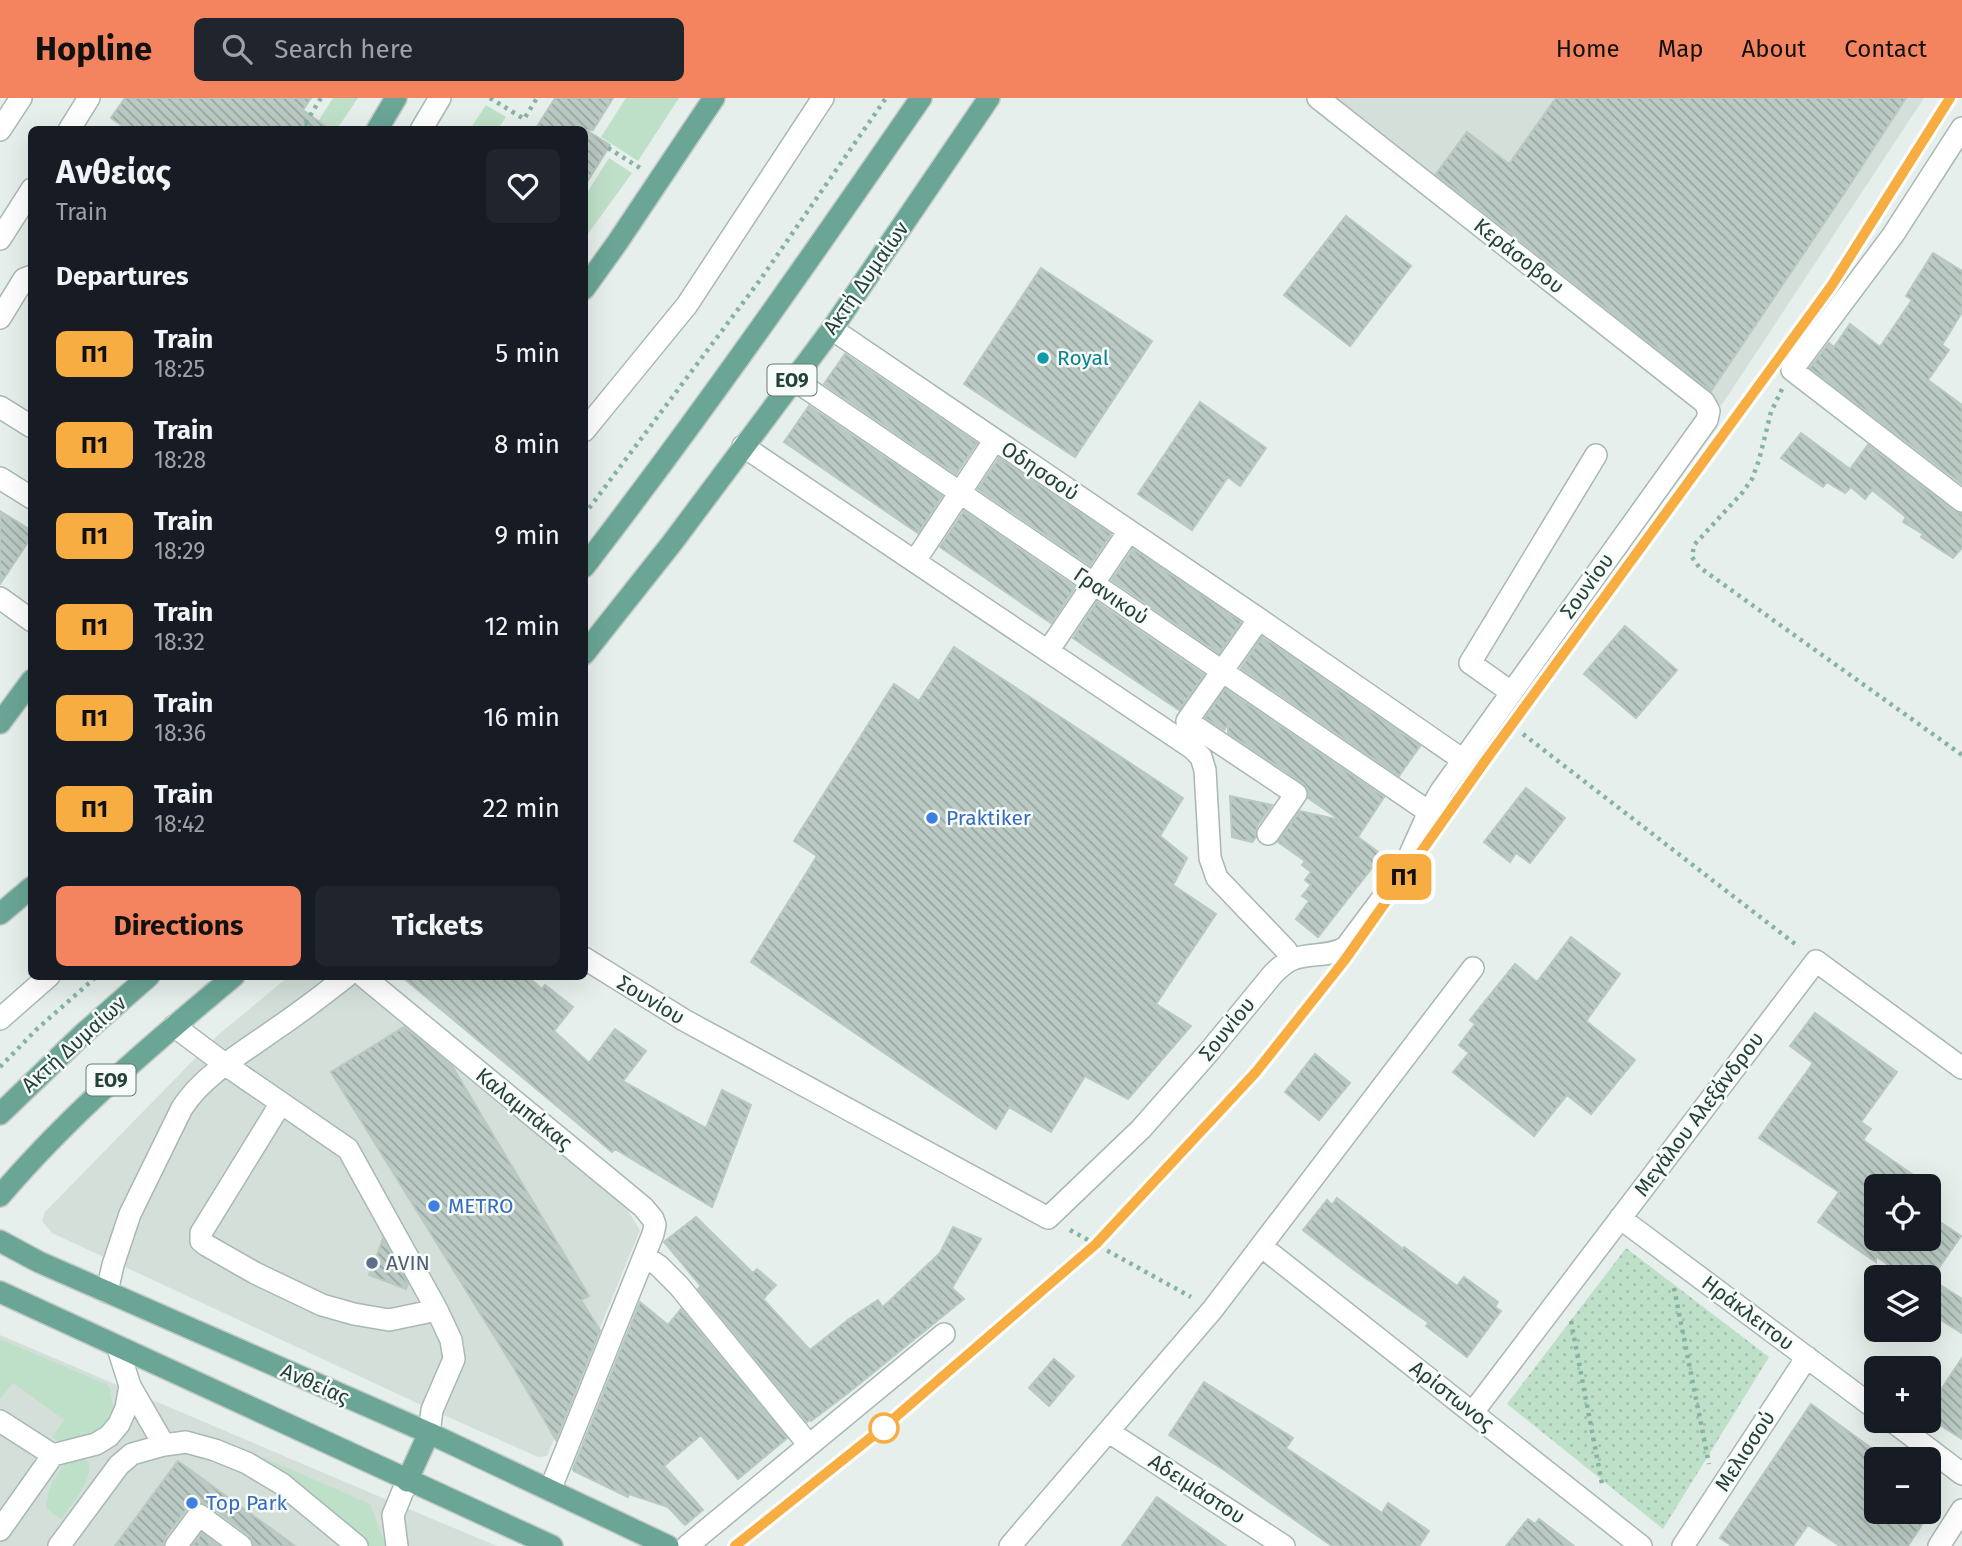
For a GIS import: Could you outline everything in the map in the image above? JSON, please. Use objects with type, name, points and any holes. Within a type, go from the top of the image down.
[{"type":"main road","points":[[379,126],[396,98]]},
{"type":"main road","points":[[588,283],[714,98]]},
{"type":"main road","name":"ΕΟ9","points":[[588,562],[775,310],[921,98]]},
{"type":"main road","name":"Ακτή Δυμαίων","points":[[588,649],[673,543],[832,329],[989,98]]},
{"type":"main road","points":[[0,723],[28,685]]},
{"type":"main road","points":[[0,914],[28,890]]},
{"type":"main road","name":"Ακτή Δυμαίων","points":[[0,1114],[145,980]]},
{"type":"main road","name":"ΕΟ9","points":[[0,1196],[76,1113],[229,980]]},
{"type":"main road","name":"Ανθείας","points":[[0,1241],[39,1262],[429,1433],[668,1546]]},
{"type":"main road","points":[[0,1292],[552,1546]]},
{"type":"main road","points":[[407,1481],[429,1433]]},
{"type":"street","points":[[0,130],[21,98]]},
{"type":"street","points":[[72,126],[89,98]]},
{"type":"street","points":[[423,126],[440,98]]},
{"type":"street","points":[[588,426],[687,305],[823,98]]},
{"type":"street","name":"Κεράσοβου","points":[[1318,98],[1704,402],[1709,411],[1707,420]]},
{"type":"street","points":[[1962,128],[1880,253],[1792,370],[1962,501]]},
{"type":"street","points":[[0,239],[28,195]]},
{"type":"street","points":[[0,318],[24,279],[28,278]]},
{"type":"street","name":"Οδησσού","points":[[832,329],[1463,760]]},
{"type":"street","name":"Γρανικού","points":[[793,379],[1429,812]]},
{"type":"street","points":[[0,407],[28,424]]},
{"type":"street","name":"Σουνίου","points":[[588,960],[684,1020],[1048,1218],[1141,1129],[1208,1054],[1273,974],[1290,960],[1334,953],[1346,947],[1402,872],[1441,791],[1707,420]]},
{"type":"street","points":[[915,561],[995,441]]},
{"type":"street","points":[[743,446],[1188,744],[1201,757],[1205,770],[1210,858],[1217,878],[1286,950],[1290,960]]},
{"type":"street","points":[[1511,692],[1469,663],[1596,455]]},
{"type":"street","points":[[0,478],[28,496]]},
{"type":"street","points":[[1048,651],[1129,531]]},
{"type":"street","points":[[0,598],[28,618]]},
{"type":"street","points":[[1188,744],[1187,721],[1259,619]]},
{"type":"street","points":[[1187,721],[1296,794],[1268,834]]},
{"type":"street","points":[[1816,961],[1962,1068]]},
{"type":"street","name":"Μεγάλου Αλεξάνδρου","points":[[1473,1412],[1816,961]]},
{"type":"street","points":[[1010,1546],[1213,1309],[1473,968]]},
{"type":"street","points":[[0,1019],[44,980]]},
{"type":"street","points":[[107,1292],[130,1214],[182,1108],[196,1090],[226,1065],[342,980]]},
{"type":"street","name":"Καλαμπάκας","points":[[368,980],[643,1207],[653,1219],[653,1234],[550,1490]]},
{"type":"street","points":[[174,1026],[348,1149],[451,1340],[454,1359],[432,1410],[429,1433]]},
{"type":"street","points":[[281,1103],[201,1233],[201,1241],[255,1273],[323,1305],[389,1320],[437,1310]]},
{"type":"street","name":"Ηράκλειτου","points":[[1620,1218],[1864,1400]]},
{"type":"street","name":"Αρίστωνος","points":[[1261,1246],[1641,1546]]},
{"type":"street","points":[[644,1256],[659,1266],[679,1286],[809,1445]]},
{"type":"street","points":[[687,1546],[944,1334]]},
{"type":"street","points":[[118,1348],[130,1386],[164,1445]]},
{"type":"street","name":"Μελισσού","points":[[1683,1546],[1807,1357]]},
{"type":"street","points":[[0,1530],[53,1455],[96,1444],[109,1436],[119,1424],[126,1408],[130,1386]]},
{"type":"street","points":[[0,1421],[53,1455]]},
{"type":"street","name":"Αδειμάστου","points":[[1109,1432],[1284,1546]]},
{"type":"street","points":[[1908,1433],[1962,1475]]},
{"type":"street","points":[[59,1546],[119,1465],[132,1454],[186,1442],[247,1463],[282,1485],[357,1546]]},
{"type":"street","points":[[88,1446],[103,1464],[103,1487]]},
{"type":"street","points":[[397,1546],[393,1515],[407,1481]]},
{"type":"street","points":[[1938,1546],[1962,1510]]},
{"type":"street","points":[[176,1546],[199,1515],[241,1546]]},
{"type":"path","points":[[303,126],[321,98]]},
{"type":"path","points":[[490,98],[524,119],[537,98]]},
{"type":"path","points":[[588,510],[760,280],[886,98]]},
{"type":"path","points":[[305,123],[309,126]]},
{"type":"path","points":[[608,148],[660,181]]},
{"type":"path","points":[[1792,370],[1771,412],[1752,479],[1742,494],[1694,545],[1692,557],[1699,567],[1962,755]]},
{"type":"path","points":[[1523,734],[1816,961]]},
{"type":"path","points":[[0,1067],[37,1029],[92,980]]},
{"type":"path","points":[[1048,1218],[1213,1309]]},
{"type":"path","points":[[1667,1252],[1716,1497]]},
{"type":"path","points":[[1565,1291],[1608,1520]]},
{"type":"shaded area","points":[[1331,98],[1924,98],[1721,406]]},
{"type":"shaded area","points":[[284,980],[349,980],[628,1211],[640,1230],[547,1456],[538,1457],[432,1410],[52,1233],[42,1221],[45,1212],[217,1036]]},
{"type":"shaded area","points":[[0,1335],[411,1510],[497,1546],[0,1546]]},
{"type":"green space","points":[[333,98],[358,98],[339,126],[322,126],[317,123]]},
{"type":"green space","points":[[626,98],[679,98],[638,161],[601,137]]},
{"type":"green space","points":[[486,105],[506,117],[500,126],[472,126]]},
{"type":"green space","points":[[609,158],[632,173],[588,234],[588,191]]},
{"type":"green space","points":[[1626,1248],[1769,1357],[1663,1529],[1507,1404]]},
{"type":"green space","points":[[0,1339],[106,1384],[110,1389],[114,1412],[111,1420],[100,1431],[69,1442],[60,1442],[52,1437],[64,1420],[13,1383],[0,1399]]},
{"type":"green space","points":[[258,1455],[370,1504],[386,1546],[368,1546],[319,1500],[294,1480],[258,1458]]},
{"type":"green space","points":[[80,1457],[88,1461],[88,1476],[81,1492],[61,1519],[46,1508],[49,1489],[64,1463]]},
{"type":"building","points":[[125,98],[311,98],[303,110],[325,126],[122,126],[111,118]]},
{"type":"building","points":[[555,98],[613,98],[593,130],[588,130],[588,126],[538,126]]},
{"type":"building","points":[[1556,98],[1906,98],[1711,391],[1436,174],[1467,132],[1509,164]]},
{"type":"building","points":[[588,131],[610,145],[588,181]]},
{"type":"building","points":[[1346,216],[1411,266],[1350,346],[1284,295]]},
{"type":"building","points":[[1933,253],[1962,271],[1962,312],[1942,345],[1949,350],[1928,380],[1962,405],[1962,484],[1810,368],[1829,343],[1834,347],[1850,324],[1880,347],[1912,300],[1906,296]]},
{"type":"building","points":[[1041,268],[1152,341],[1075,457],[964,384]]},
{"type":"building","points":[[845,354],[977,443],[956,474],[824,384]]},
{"type":"building","points":[[1200,402],[1266,448],[1240,486],[1228,477],[1192,530],[1138,494]]},
{"type":"building","points":[[809,406],[942,496],[918,533],[784,442]]},
{"type":"building","points":[[1801,433],[1850,469],[1868,445],[1954,511],[1962,514],[1962,548],[1953,558],[1903,522],[1906,517],[1872,490],[1865,499],[1851,487],[1845,493],[1827,482],[1823,487],[1781,458]]},
{"type":"building","points":[[999,458],[1111,534],[1090,565],[978,489]]},
{"type":"building","points":[[0,511],[28,528],[28,542],[0,584]]},
{"type":"building","points":[[964,511],[1075,587],[1051,623],[940,547]]},
{"type":"building","points":[[1133,549],[1241,622],[1219,653],[1112,580]]},
{"type":"building","points":[[1097,602],[1204,675],[1179,710],[1073,638]]},
{"type":"building","points":[[1625,626],[1677,670],[1636,718],[1584,674]]},
{"type":"building","points":[[1262,637],[1420,746],[1399,776],[1241,668]]},
{"type":"building","points":[[954,647],[1183,798],[1160,836],[1187,858],[1173,885],[1216,914],[1156,1004],[1191,1026],[1128,1099],[1085,1076],[1051,1132],[1009,1107],[996,1129],[751,962],[817,856],[794,841],[894,684],[919,701]]},
{"type":"building","points":[[1225,689],[1384,797],[1358,837],[1382,855],[1318,937],[1296,919],[1309,901],[1302,896],[1311,885],[1305,880],[1311,872],[1302,865],[1305,861],[1278,842],[1300,811],[1340,820],[1308,798],[1308,789],[1303,783],[1228,733],[1228,725],[1224,730],[1205,718]]},
{"type":"building","points":[[1526,788],[1565,818],[1530,863],[1516,853],[1510,862],[1484,842]]},
{"type":"building","points":[[1230,796],[1272,805],[1257,826],[1256,837],[1252,842],[1232,837]]},
{"type":"building","points":[[1571,937],[1620,974],[1586,1021],[1635,1060],[1591,1114],[1567,1095],[1534,1136],[1453,1072],[1469,1053],[1459,1045],[1475,1024],[1470,1020],[1515,964],[1537,982]]},
{"type":"building","points":[[406,980],[532,980],[542,989],[545,985],[573,1007],[554,1031],[589,1063],[615,1029],[646,1051],[623,1081],[706,1128],[722,1090],[751,1105],[712,1207],[615,1149],[612,1152]]},
{"type":"building","points":[[1815,1013],[1897,1072],[1861,1122],[1871,1129],[1863,1140],[1912,1174],[1864,1174],[1864,1251],[1941,1251],[1941,1223],[1961,1236],[1941,1265],[1889,1265],[1876,1256],[1876,1262],[1818,1222],[1839,1192],[1759,1138],[1813,1063],[1790,1046]]},
{"type":"building","points":[[404,1027],[452,1066],[589,1296],[581,1300],[600,1330],[556,1440],[331,1072]]},
{"type":"building","points":[[1315,1054],[1350,1083],[1319,1120],[1285,1092]]},
{"type":"building","points":[[1337,1198],[1457,1286],[1464,1277],[1498,1302],[1495,1307],[1501,1311],[1467,1357],[1426,1326],[1429,1323],[1303,1230],[1327,1200],[1332,1205]]},
{"type":"building","points":[[696,1217],[753,1273],[757,1269],[776,1285],[763,1299],[810,1350],[878,1300],[883,1307],[940,1253],[953,1227],[981,1239],[952,1288],[964,1299],[848,1393],[807,1422],[698,1289],[701,1286],[664,1242]]},
{"type":"building","points":[[383,1239],[408,1284],[406,1289],[369,1275]]},
{"type":"building","points":[[1941,1285],[1962,1299],[1962,1333],[1941,1320]]},
{"type":"building","points":[[640,1302],[668,1325],[681,1309],[787,1438],[738,1479],[701,1435],[664,1466],[703,1510],[685,1525],[668,1507],[629,1494],[628,1497],[573,1469]]},
{"type":"building","points":[[1962,1358],[1962,1439],[1941,1425],[1941,1390]]},
{"type":"building","points":[[1054,1359],[1074,1376],[1049,1406],[1029,1388]]},
{"type":"building","points":[[1204,1382],[1293,1438],[1286,1448],[1382,1513],[1388,1503],[1429,1531],[1419,1546],[1332,1546],[1169,1435]]},
{"type":"building","points":[[1811,1404],[1870,1447],[1864,1447],[1864,1524],[1922,1524],[1908,1546],[1840,1546],[1808,1525],[1793,1546],[1732,1546],[1720,1538]]},
{"type":"building","name":"Top Park","points":[[178,1461],[295,1546],[254,1546],[249,1535],[207,1504],[200,1502],[188,1507],[165,1538],[163,1546],[115,1546]]},
{"type":"building","points":[[1157,1497],[1226,1546],[1122,1546]]},
{"type":"building","points":[[1528,1519],[1535,1524],[1539,1519],[1574,1546],[1506,1546]]},
{"type":"building","points":[[202,1533],[219,1546],[192,1546]]},
{"type":"railway","points":[[735,1546],[884,1427],[1096,1244],[1256,1071],[1329,980],[1832,285],[1950,98]]},
{"type":"train","name":"Π1","points":[[735,1546],[884,1427],[1096,1244],[1256,1072],[1344,961],[1483,764],[1832,285],[1950,98]]},
{"type":"place","name":"Royal","points":[[1043,358]]},
{"type":"place","name":"Praktiker","points":[[932,818]]},
{"type":"place","name":"METRO","points":[[434,1206]]},
{"type":"place","name":"AVIN","points":[[372,1263]]},
{"type":"place","name":"Top Park","points":[[192,1503]]}]
